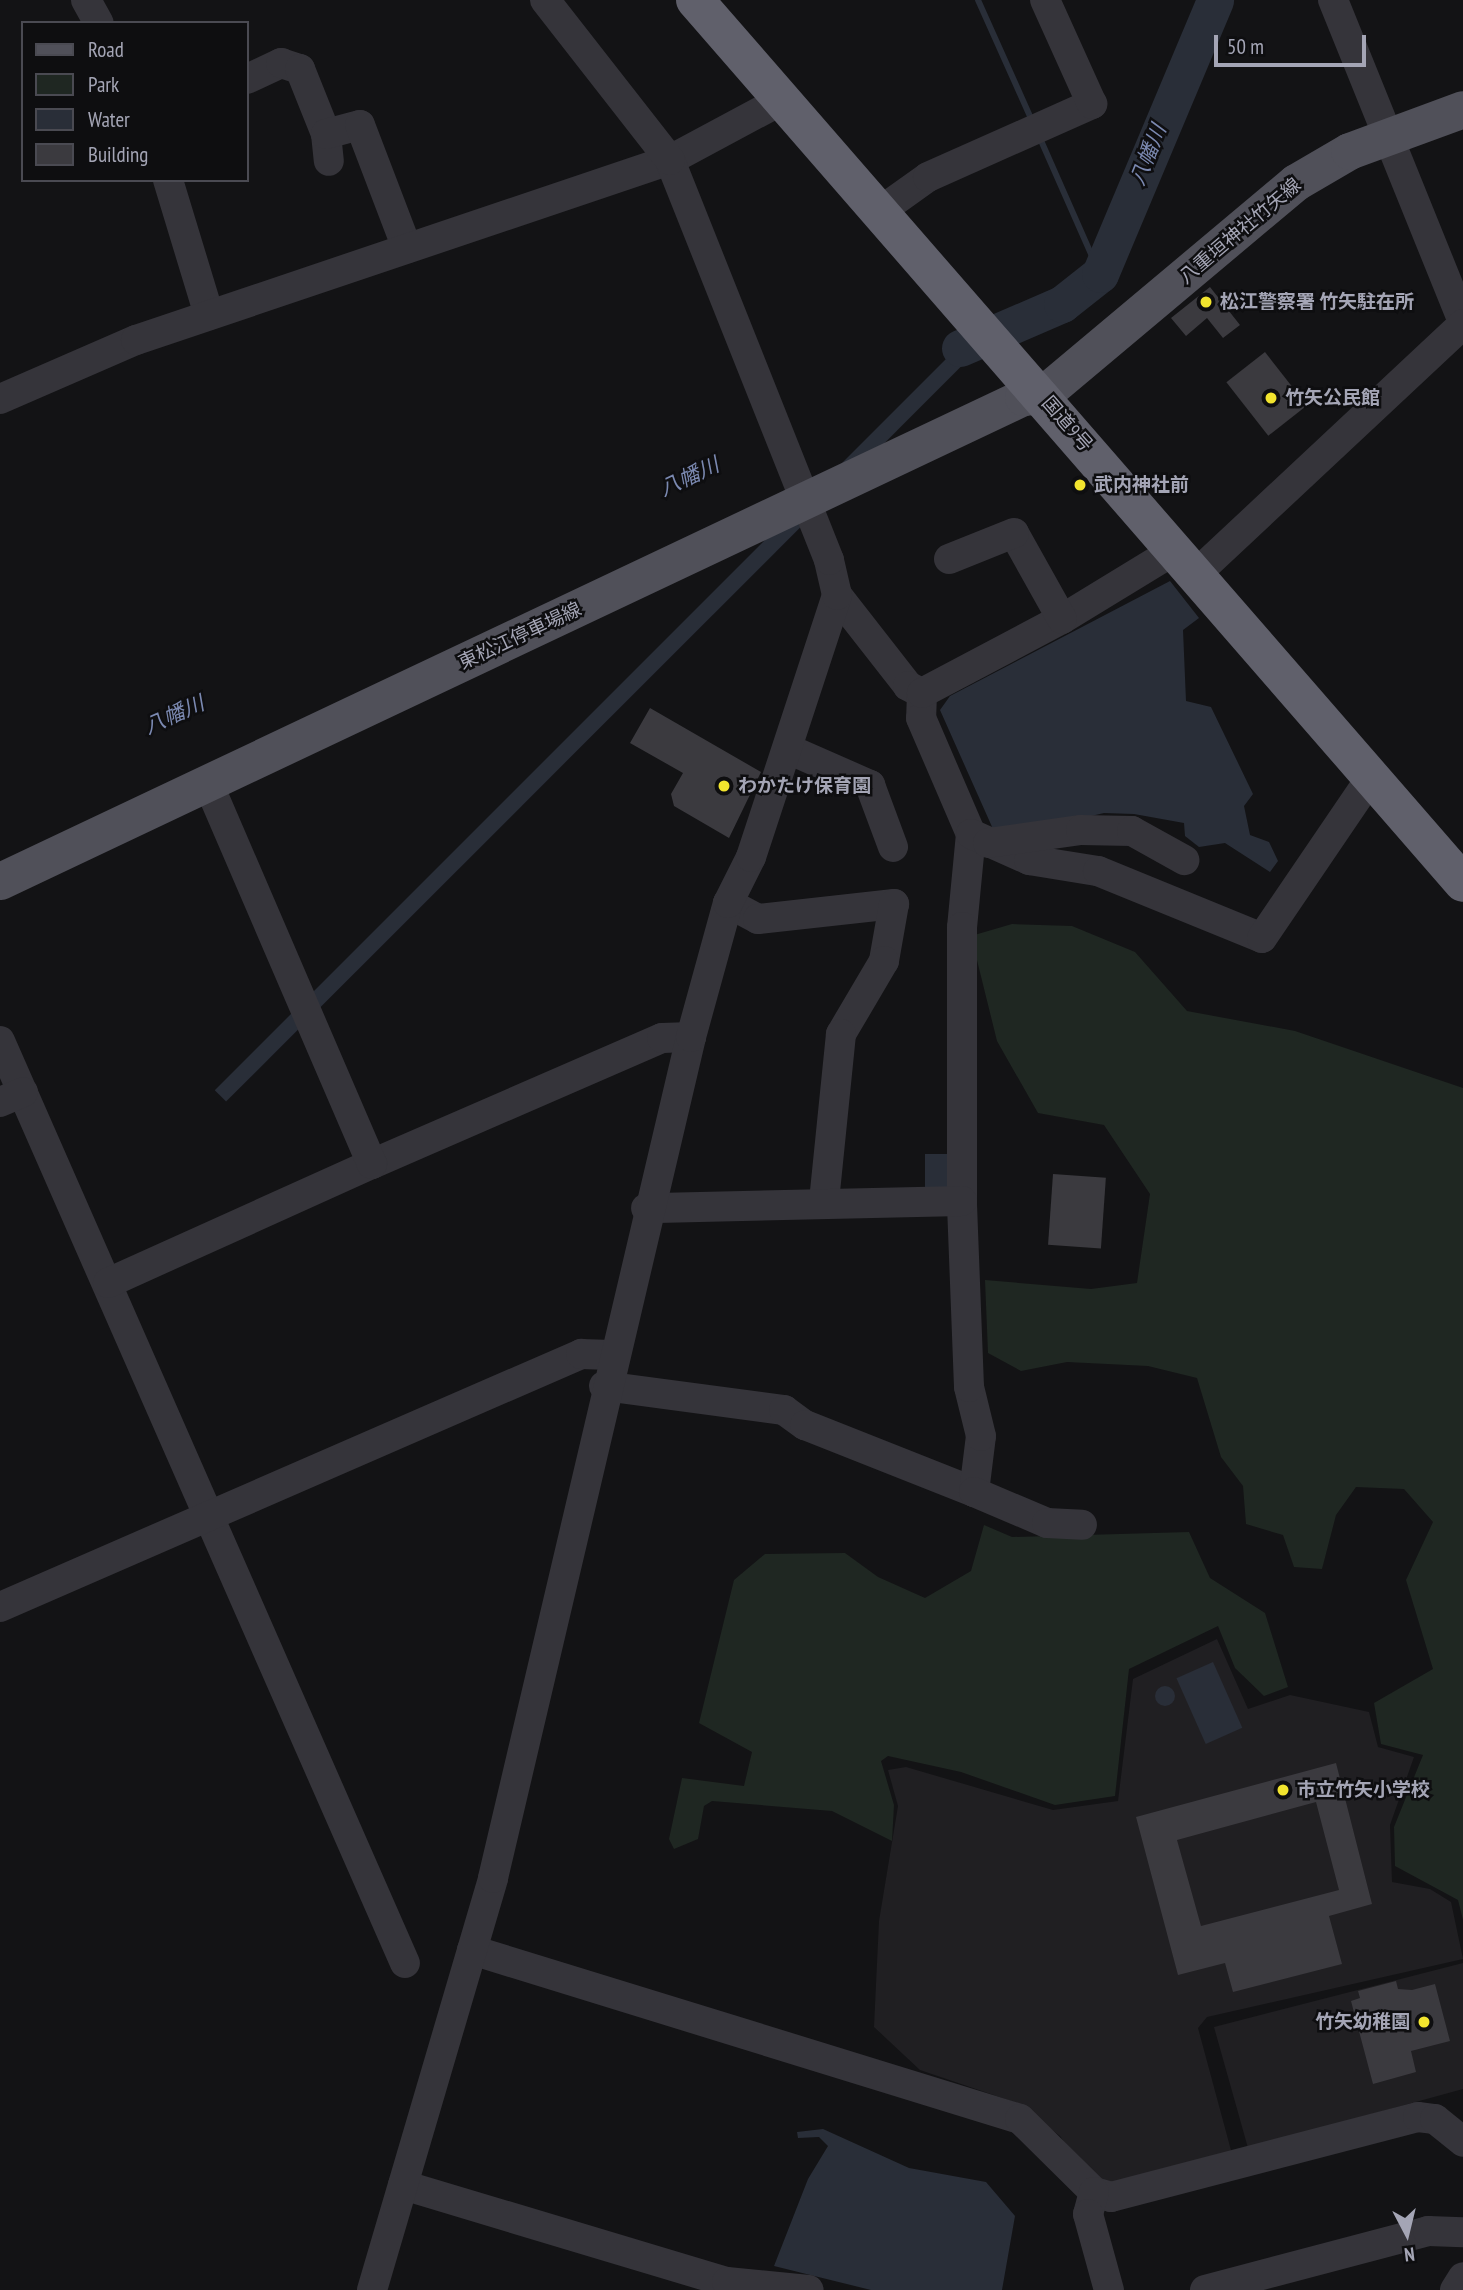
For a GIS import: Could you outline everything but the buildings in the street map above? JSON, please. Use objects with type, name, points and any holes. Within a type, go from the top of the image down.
[{"type":"highway","name":"国道9号","points":[[695,0],[780,101],[1042,395],[1463,883]]},
{"type":"main road","name":"八重垣神社竹矢線","points":[[1042,395],[1296,182],[1388,135],[1463,109]]},
{"type":"main road","name":"東松江停車場線","points":[[0,881],[1023,397],[1042,395]]},
{"type":"street","points":[[86,0],[98,21]]},
{"type":"street","points":[[545,0],[670,160],[779,431],[837,595],[901,678],[922,693]]},
{"type":"street","points":[[879,212],[928,177],[1092,104],[1045,0]]},
{"type":"street","points":[[922,693],[1062,619],[1186,562],[1463,323],[1333,0]]},
{"type":"street","points":[[248,79],[281,63],[300,69],[328,147],[360,125],[407,248]]},
{"type":"street","points":[[0,399],[209,315],[670,160],[780,101]]},
{"type":"street","points":[[169,182],[209,315]]},
{"type":"street","points":[[949,559],[1014,533],[1062,619]]},
{"type":"street","points":[[372,2290],[472,1950],[646,1208],[691,1037],[728,903],[751,857],[837,595]]},
{"type":"street","points":[[922,693],[921,718],[979,838],[961,954],[962,1201],[969,1387],[981,1436],[974,1492]]},
{"type":"street","points":[[788,749],[870,785],[893,847]]},
{"type":"street","points":[[979,838],[1029,860],[1098,872],[1262,938],[1372,776]]},
{"type":"street","points":[[208,783],[372,1164]]},
{"type":"street","points":[[979,838],[1081,830],[1132,831],[1184,860]]},
{"type":"street","points":[[728,903],[758,919],[894,904],[884,961],[841,1034],[824,1201]]},
{"type":"street","points":[[108,1283],[662,1038],[691,1037]]},
{"type":"street","points":[[0,1041],[12,1097],[108,1283],[405,1963]]},
{"type":"street","points":[[646,1208],[824,1201],[962,1201]]},
{"type":"street","points":[[0,1607],[581,1354],[611,1355]]},
{"type":"street","points":[[604,1386],[784,1410],[831,1436],[1048,1523],[1082,1525]]},
{"type":"street","points":[[472,1950],[1020,2119],[1094,2192],[1111,2196],[1418,2117],[1435,2119],[1463,2142]]},
{"type":"street","points":[[403,2185],[727,2282],[809,2290]]},
{"type":"street","points":[[1094,2192],[1088,2214],[1109,2290]]},
{"type":"street","points":[[1205,2290],[1429,2231],[1463,2232]]},
{"type":"street","points":[[1455,2290],[1463,2277]]},
{"type":"shaded area","points":[[1217,1639],[1248,1709],[1290,1695],[1369,1712],[1378,1747],[1414,1757],[1390,1825],[1392,1882],[1430,1889],[1451,1902],[1463,1959],[1207,2017],[1198,2028],[1232,2154],[1113,2185],[1086,2173],[1060,2136],[1017,2103],[920,2070],[874,2027],[879,1921],[898,1806],[888,1770],[906,1767],[1053,1810],[1118,1801],[1133,1679]]},
{"type":"shaded area","points":[[1463,1963],[1463,2089],[1248,2148],[1214,2027]]},
{"type":"green space","points":[[1012,924],[1072,926],[1135,952],[1187,1011],[1295,1031],[1463,1088],[1463,1920],[1458,1900],[1395,1866],[1394,1827],[1423,1755],[1381,1744],[1374,1703],[1433,1669],[1406,1580],[1433,1522],[1404,1489],[1356,1487],[1336,1515],[1322,1569],[1294,1567],[1283,1535],[1246,1524],[1243,1486],[1221,1457],[1197,1378],[1148,1366],[1067,1362],[1021,1371],[988,1353],[985,1280],[1091,1289],[1137,1283],[1150,1194],[1104,1125],[1038,1113],[997,1041],[971,936]]},
{"type":"green space","points":[[984,1525],[1012,1537],[1189,1532],[1210,1578],[1265,1613],[1288,1687],[1264,1696],[1235,1668],[1218,1626],[1129,1669],[1115,1796],[1055,1805],[961,1772],[888,1756],[881,1761],[894,1805],[892,1841],[832,1811],[712,1801],[704,1806],[698,1839],[674,1849],[669,1839],[682,1778],[744,1786],[752,1752],[699,1723],[734,1580],[765,1554],[845,1553],[878,1577],[925,1598],[971,1571]]},
{"type":"water","points":[[965,340],[976,351],[226,1102],[215,1090]]},
{"type":"water","points":[[1170,581],[1199,618],[1183,630],[1186,701],[1211,707],[1253,794],[1244,806],[1250,835],[1269,842],[1278,861],[1270,872],[1225,843],[1199,847],[1185,836],[1184,823],[1134,814],[1104,813],[997,838],[940,710],[950,696]]},
{"type":"water","points":[[925,1154],[949,1154],[949,1191],[925,1191]]},
{"type":"water","points":[[1213,1662],[1242,1728],[1206,1744],[1176,1678]]},
{"type":"water","points":[[1165,1686],[1172,1689],[1175,1696],[1172,1703],[1165,1706],[1158,1703],[1155,1696],[1158,1689]]},
{"type":"water","points":[[823,2129],[909,2168],[986,2182],[1015,2216],[1002,2290],[871,2290],[774,2266],[808,2179],[828,2146],[819,2137],[798,2138],[797,2132]]},
{"type":"waterway","points":[[978,0],[1033,123]]},
{"type":"waterway","name":"八幡川","points":[[960,348],[1062,304],[1100,274],[1215,0]]},
{"type":"waterway","points":[[1039,136],[1100,274]]},
{"type":"place","name":"松江警察署 竹矢駐在所","points":[[1206,302]]},
{"type":"place","name":"竹矢公民館","points":[[1271,398]]},
{"type":"place","name":"武内神社前","points":[[1080,485]]},
{"type":"place","name":"わかたけ保育園","points":[[724,786]]},
{"type":"place","name":"市立竹矢小学校","points":[[1283,1790]]},
{"type":"place","name":"竹矢幼稚園","points":[[1424,2022]]}]
